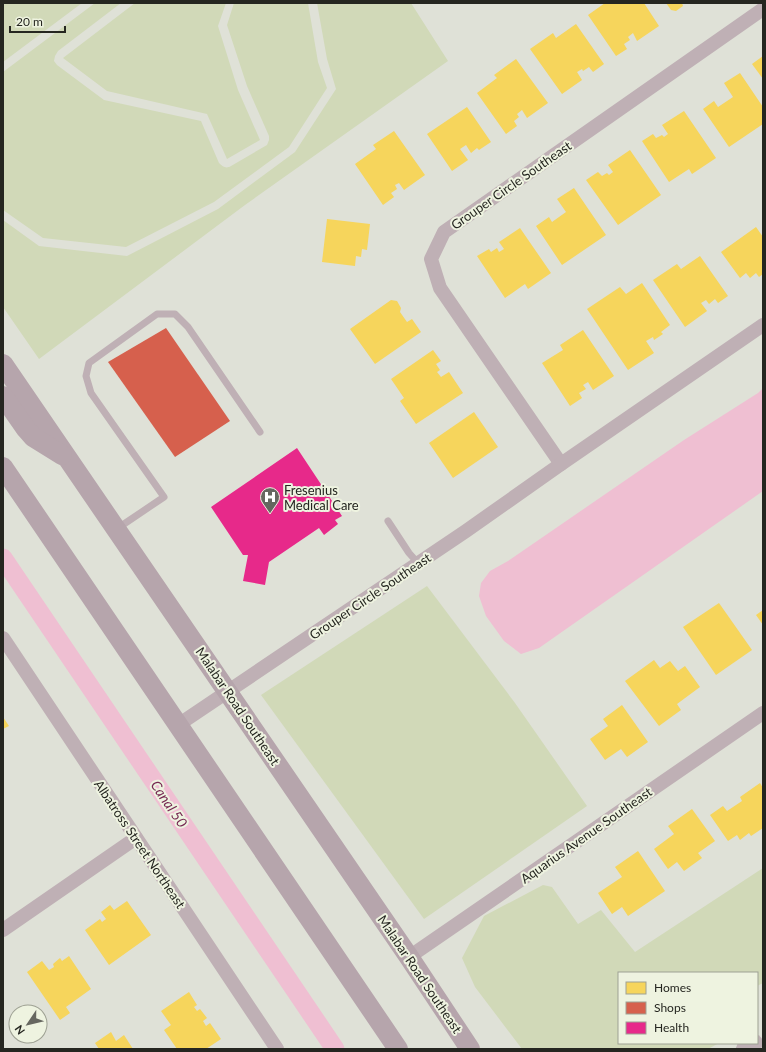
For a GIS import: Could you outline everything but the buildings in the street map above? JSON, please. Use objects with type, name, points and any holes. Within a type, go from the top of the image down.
[{"type":"main road","name":"Malabar Road Southeast","points":[[3,364],[410,957],[470,1049]]},
{"type":"main road","points":[[3,396],[33,437],[69,459]]},
{"type":"main road","points":[[3,467],[398,1049]]},
{"type":"street","name":"Grouper Circle Southeast","points":[[561,464],[440,288],[431,259],[444,232],[763,9]]},
{"type":"street","name":"Grouper Circle Southeast","points":[[178,725],[418,564],[763,326]]},
{"type":"street","name":"Albatross Street Northeast","points":[[3,638],[277,1049]]},
{"type":"street","name":"Aquarius Avenue Southeast","points":[[410,957],[763,713]]},
{"type":"street","points":[[3,930],[136,838]]},
{"type":"lane","points":[[116,530],[164,497],[90,394],[86,376],[90,363],[157,314],[175,314],[188,327],[260,432]]},
{"type":"lane","points":[[388,521],[418,564]]},
{"type":"green space","points":[[3,3],[82,3],[3,62]]},
{"type":"green space","points":[[95,3],[121,3],[58,51],[54,61],[57,65],[104,100],[201,121],[219,163],[222,166],[231,166],[267,145],[269,140],[269,136],[247,86],[227,25],[234,3],[308,3],[318,62],[327,88],[289,147],[214,202],[126,247],[43,238],[3,210],[3,72]]},
{"type":"green space","points":[[135,3],[226,3],[218,26],[238,90],[260,140],[227,159],[207,114],[107,91],[63,58]]},
{"type":"green space","points":[[317,3],[411,3],[448,61],[245,205],[39,359],[3,307],[3,220],[39,246],[127,256],[218,209],[295,152],[336,89],[327,59]]},
{"type":"green space","points":[[427,586],[515,703],[587,806],[424,919],[261,695]]},
{"type":"green space","points":[[763,868],[763,983],[758,986],[758,972],[618,972],[618,1044],[717,1044],[708,1049],[522,1049],[475,987],[462,958],[484,916],[543,885],[552,887],[578,924],[601,910],[635,952]]},
{"type":"shaded area","points":[[763,388],[763,491],[539,648],[521,654],[504,641],[486,616],[479,596],[481,583],[490,571],[508,561],[684,440],[758,393]]},
{"type":"waterway","name":"Canal 50","points":[[3,558],[335,1049]]},
{"type":"place","name":"Fresenius Medical Care","points":[[270,514]]}]
